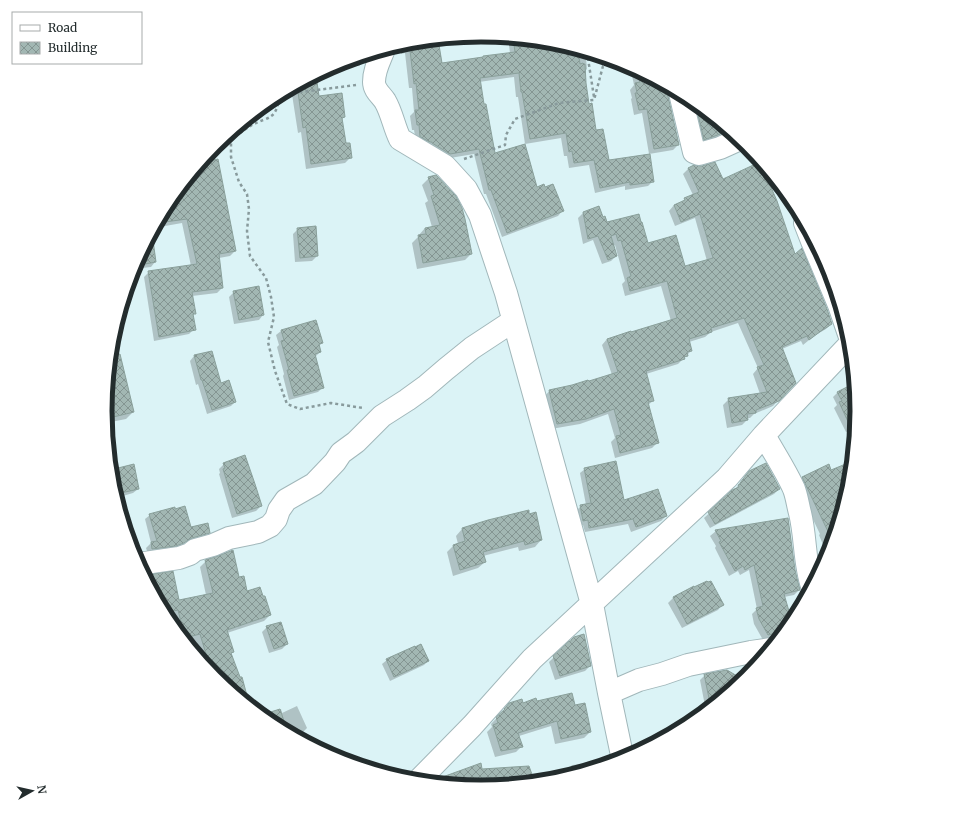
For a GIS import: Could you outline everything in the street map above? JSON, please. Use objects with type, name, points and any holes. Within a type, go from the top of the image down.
[{"type":"street","points":[[381,56],[376,68],[374,83],[393,119],[396,132],[400,139],[445,166],[466,189],[480,215],[506,293],[592,604],[622,753]]},
{"type":"street","points":[[682,102],[694,152],[699,154],[720,148],[733,142]]},
{"type":"street","points":[[145,563],[179,558],[190,554],[195,550],[213,545],[229,538],[258,532],[270,526],[276,520],[279,510],[286,500],[314,484],[335,462],[341,453],[356,442],[382,416],[425,387],[446,368],[472,348],[513,321]]},
{"type":"street","points":[[423,776],[472,726],[532,659],[727,478],[764,435],[845,349]]},
{"type":"street","points":[[764,435],[794,490],[803,528],[806,562],[810,579]]},
{"type":"street","points":[[609,693],[639,680],[688,665],[763,650]]},
{"type":"path","points":[[588,58],[594,100]]},
{"type":"path","points":[[594,100],[603,66],[606,64]]},
{"type":"path","points":[[295,93],[374,83]]},
{"type":"path","points":[[445,166],[505,145],[506,135],[515,119],[559,103],[594,100]]},
{"type":"path","points":[[233,137],[252,125],[271,117],[276,110],[278,103]]},
{"type":"path","points":[[231,140],[231,157],[239,182],[247,194],[249,209],[247,231],[250,256],[266,278],[271,296],[274,318],[268,342],[275,371],[287,404],[300,409],[331,403],[362,408],[382,416]]},
{"type":"building","points":[[514,44],[553,49],[579,56],[580,64],[585,64],[589,104],[592,103],[596,130],[603,129],[609,160],[650,154],[654,182],[630,185],[630,182],[600,188],[594,160],[574,163],[572,151],[569,152],[566,133],[530,139],[519,73],[480,78],[495,153],[525,144],[537,187],[544,184],[545,187],[553,184],[564,211],[507,233],[491,190],[489,190],[479,149],[450,154],[432,142],[420,137],[419,125],[417,125],[415,110],[419,110],[416,83],[414,84],[410,49],[439,45],[442,63],[515,52]]},
{"type":"building","points":[[639,78],[668,93],[679,145],[654,149],[647,109],[639,110],[635,93],[637,93],[635,83],[640,82]]},
{"type":"building","points":[[317,81],[319,96],[342,93],[345,117],[342,118],[346,143],[350,143],[352,158],[311,164],[306,127],[303,128],[298,91]]},
{"type":"building","points":[[697,112],[723,132],[704,140]]},
{"type":"building","points":[[213,157],[214,160],[218,159],[236,251],[219,254],[223,288],[192,292],[196,314],[193,314],[196,330],[159,337],[148,271],[197,264],[187,219],[164,222],[174,206],[203,168]]},
{"type":"building","points":[[715,162],[723,179],[755,164],[759,168],[767,178],[777,201],[795,254],[802,248],[832,324],[809,340],[807,336],[782,347],[796,383],[779,401],[756,410],[756,413],[747,414],[748,420],[732,423],[728,398],[767,392],[757,367],[764,365],[744,318],[711,328],[712,332],[689,339],[692,351],[687,352],[688,356],[684,357],[685,359],[646,371],[654,401],[648,402],[659,443],[620,453],[616,436],[621,435],[614,409],[586,419],[557,424],[549,390],[589,381],[618,372],[607,339],[677,318],[667,281],[630,291],[627,278],[631,276],[621,240],[618,241],[616,234],[611,236],[617,256],[608,260],[598,236],[588,239],[583,212],[599,206],[603,217],[605,216],[607,222],[639,214],[648,243],[676,235],[685,266],[713,258],[700,214],[681,222],[674,205],[685,200],[684,198],[699,192],[688,168],[694,165],[702,166]]},
{"type":"building","points":[[436,175],[456,196],[462,208],[472,254],[423,263],[418,235],[426,234],[425,228],[440,225],[431,196],[434,195],[428,177]]},
{"type":"building","points":[[316,226],[318,256],[300,258],[297,228]]},
{"type":"building","points":[[153,242],[156,262],[143,264]]},
{"type":"building","points":[[259,286],[264,315],[239,320],[233,291]]},
{"type":"building","points":[[316,320],[323,343],[319,344],[321,352],[315,354],[324,388],[294,396],[281,341],[284,340],[281,330]]},
{"type":"building","points":[[212,351],[221,383],[229,380],[236,402],[212,410],[194,355]]},
{"type":"building","points":[[120,354],[134,412],[112,417],[112,387],[112,383],[114,383],[113,378],[116,355]]},
{"type":"building","points":[[850,386],[850,426],[839,402],[842,401],[837,392]]},
{"type":"building","points":[[245,455],[262,506],[237,514],[223,469],[225,468],[223,463]]},
{"type":"building","points":[[616,461],[624,500],[658,489],[667,516],[636,527],[633,519],[589,528],[588,520],[583,521],[580,505],[591,503],[584,468]]},
{"type":"building","points":[[766,463],[780,489],[715,524],[708,512],[732,490],[739,487],[738,485],[749,471]]},
{"type":"building","points":[[134,464],[139,489],[121,493],[116,468]]},
{"type":"building","points":[[829,464],[831,470],[846,464],[838,507],[829,534],[802,477]]},
{"type":"building","points":[[185,506],[191,527],[208,523],[210,533],[192,538],[176,546],[152,549],[151,542],[157,541],[149,514]]},
{"type":"building","points":[[529,510],[529,514],[536,512],[542,540],[525,545],[524,541],[483,552],[486,562],[460,570],[453,545],[465,541],[462,528]]},
{"type":"building","points":[[788,518],[795,570],[800,590],[784,594],[790,614],[776,633],[768,635],[759,619],[756,608],[763,606],[754,565],[745,570],[743,566],[735,571],[719,542],[721,541],[715,530]]},
{"type":"building","points":[[233,550],[239,577],[244,576],[247,591],[260,587],[263,596],[265,596],[271,615],[227,630],[234,652],[231,653],[240,677],[242,677],[248,698],[208,660],[200,634],[189,637],[183,629],[178,610],[171,612],[150,574],[173,571],[179,600],[213,593],[205,560]]},
{"type":"building","points":[[707,581],[711,581],[724,605],[687,624],[673,597]]},
{"type":"building","points":[[281,622],[288,644],[274,649],[266,626]]},
{"type":"building","points":[[584,634],[591,666],[560,676],[553,656],[574,637]]},
{"type":"building","points":[[421,644],[429,661],[394,677],[386,659]]},
{"type":"building","points":[[727,670],[738,677],[710,702],[704,674]]},
{"type":"building","points":[[572,693],[575,705],[585,703],[591,732],[561,739],[557,721],[518,733],[523,747],[501,751],[493,725],[498,723],[496,717],[509,703],[522,699],[523,703],[536,698],[537,701]]},
{"type":"building","points":[[280,709],[285,724],[276,719],[267,713]]},
{"type":"building","points":[[481,763],[482,769],[529,766],[533,777],[492,781],[491,777],[481,781],[438,778]]}]
